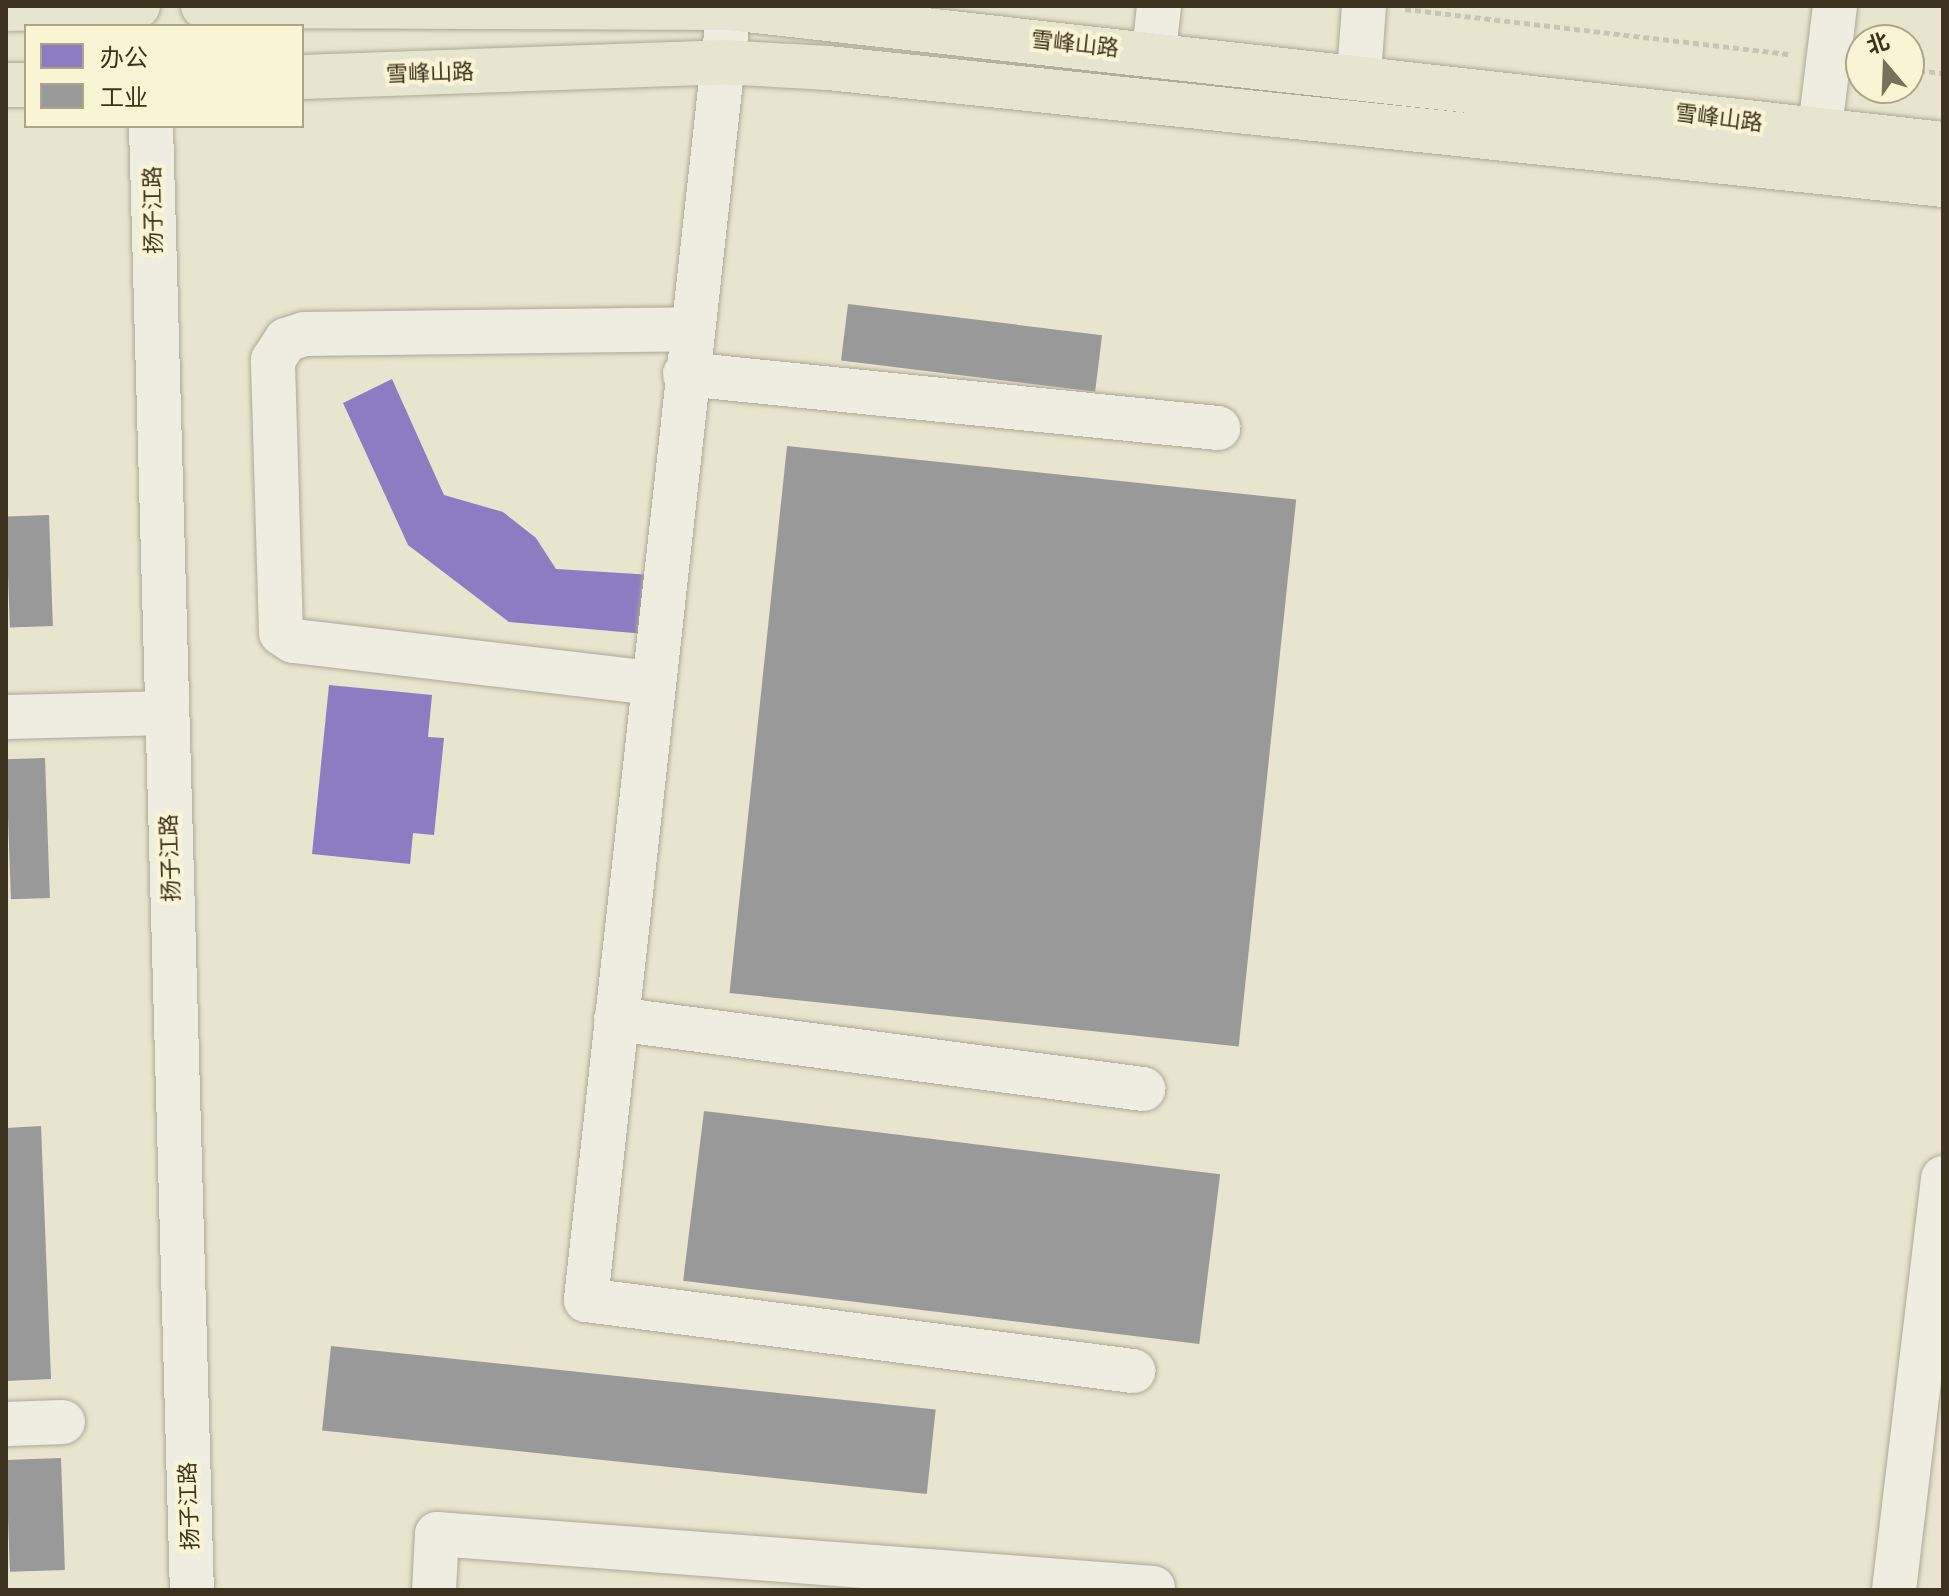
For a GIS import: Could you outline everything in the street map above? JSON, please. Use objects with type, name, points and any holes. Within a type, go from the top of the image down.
[{"type":"main road","points":[[6,9],[138,6]]},
{"type":"main road","name":"雪峰山路","points":[[203,6],[729,8],[1359,74],[1817,150],[1943,185]]},
{"type":"main road","name":"雪峰山路","points":[[304,77],[723,62],[1817,150],[1943,144]]},
{"type":"street","points":[[1154,52],[1159,6]]},
{"type":"street","points":[[1817,150],[1835,6]]},
{"type":"street","points":[[1359,74],[1377,7]]},
{"type":"street","points":[[729,8],[685,374],[586,1300],[1133,1371]]},
{"type":"street","name":"扬子江路","points":[[151,128],[165,713],[192,1590]]},
{"type":"street","points":[[652,683],[293,641],[281,633],[273,360],[286,340],[304,334],[690,329]]},
{"type":"street","points":[[685,374],[1218,428]]},
{"type":"street","points":[[6,717],[165,713]]},
{"type":"street","points":[[616,1019],[1143,1089]]},
{"type":"street","points":[[1894,1590],[1943,1178]]},
{"type":"street","points":[[6,1424],[63,1422]]},
{"type":"street","points":[[434,1590],[437,1534],[1153,1588]]},
{"type":"path","points":[[1377,7],[1828,59]]},
{"type":"building: 办公","points":[[392,379],[444,495],[503,512],[536,538],[556,569],[653,575],[645,634],[509,622],[408,545],[343,403]]},
{"type":"building: 办公","points":[[329,685],[432,695],[428,737],[444,738],[434,835],[413,833],[410,864],[312,854]]},
{"type":"building: 工业","points":[[848,304],[1102,335],[1095,392],[841,361]]},
{"type":"building: 工业","points":[[787,446],[1296,500],[1239,1047],[730,993]]},
{"type":"building: 工业","points":[[49,515],[53,626],[10,627],[6,517]]},
{"type":"building: 工业","points":[[45,758],[50,898],[11,899],[6,759]]},
{"type":"building: 工业","points":[[704,1111],[1220,1174],[1199,1344],[683,1281]]},
{"type":"building: 工业","points":[[41,1126],[51,1379],[6,1381],[6,1128]]},
{"type":"building: 工业","points":[[331,1346],[936,1410],[927,1494],[322,1431]]},
{"type":"building: 工业","points":[[61,1458],[65,1570],[10,1572],[6,1460]]}]
